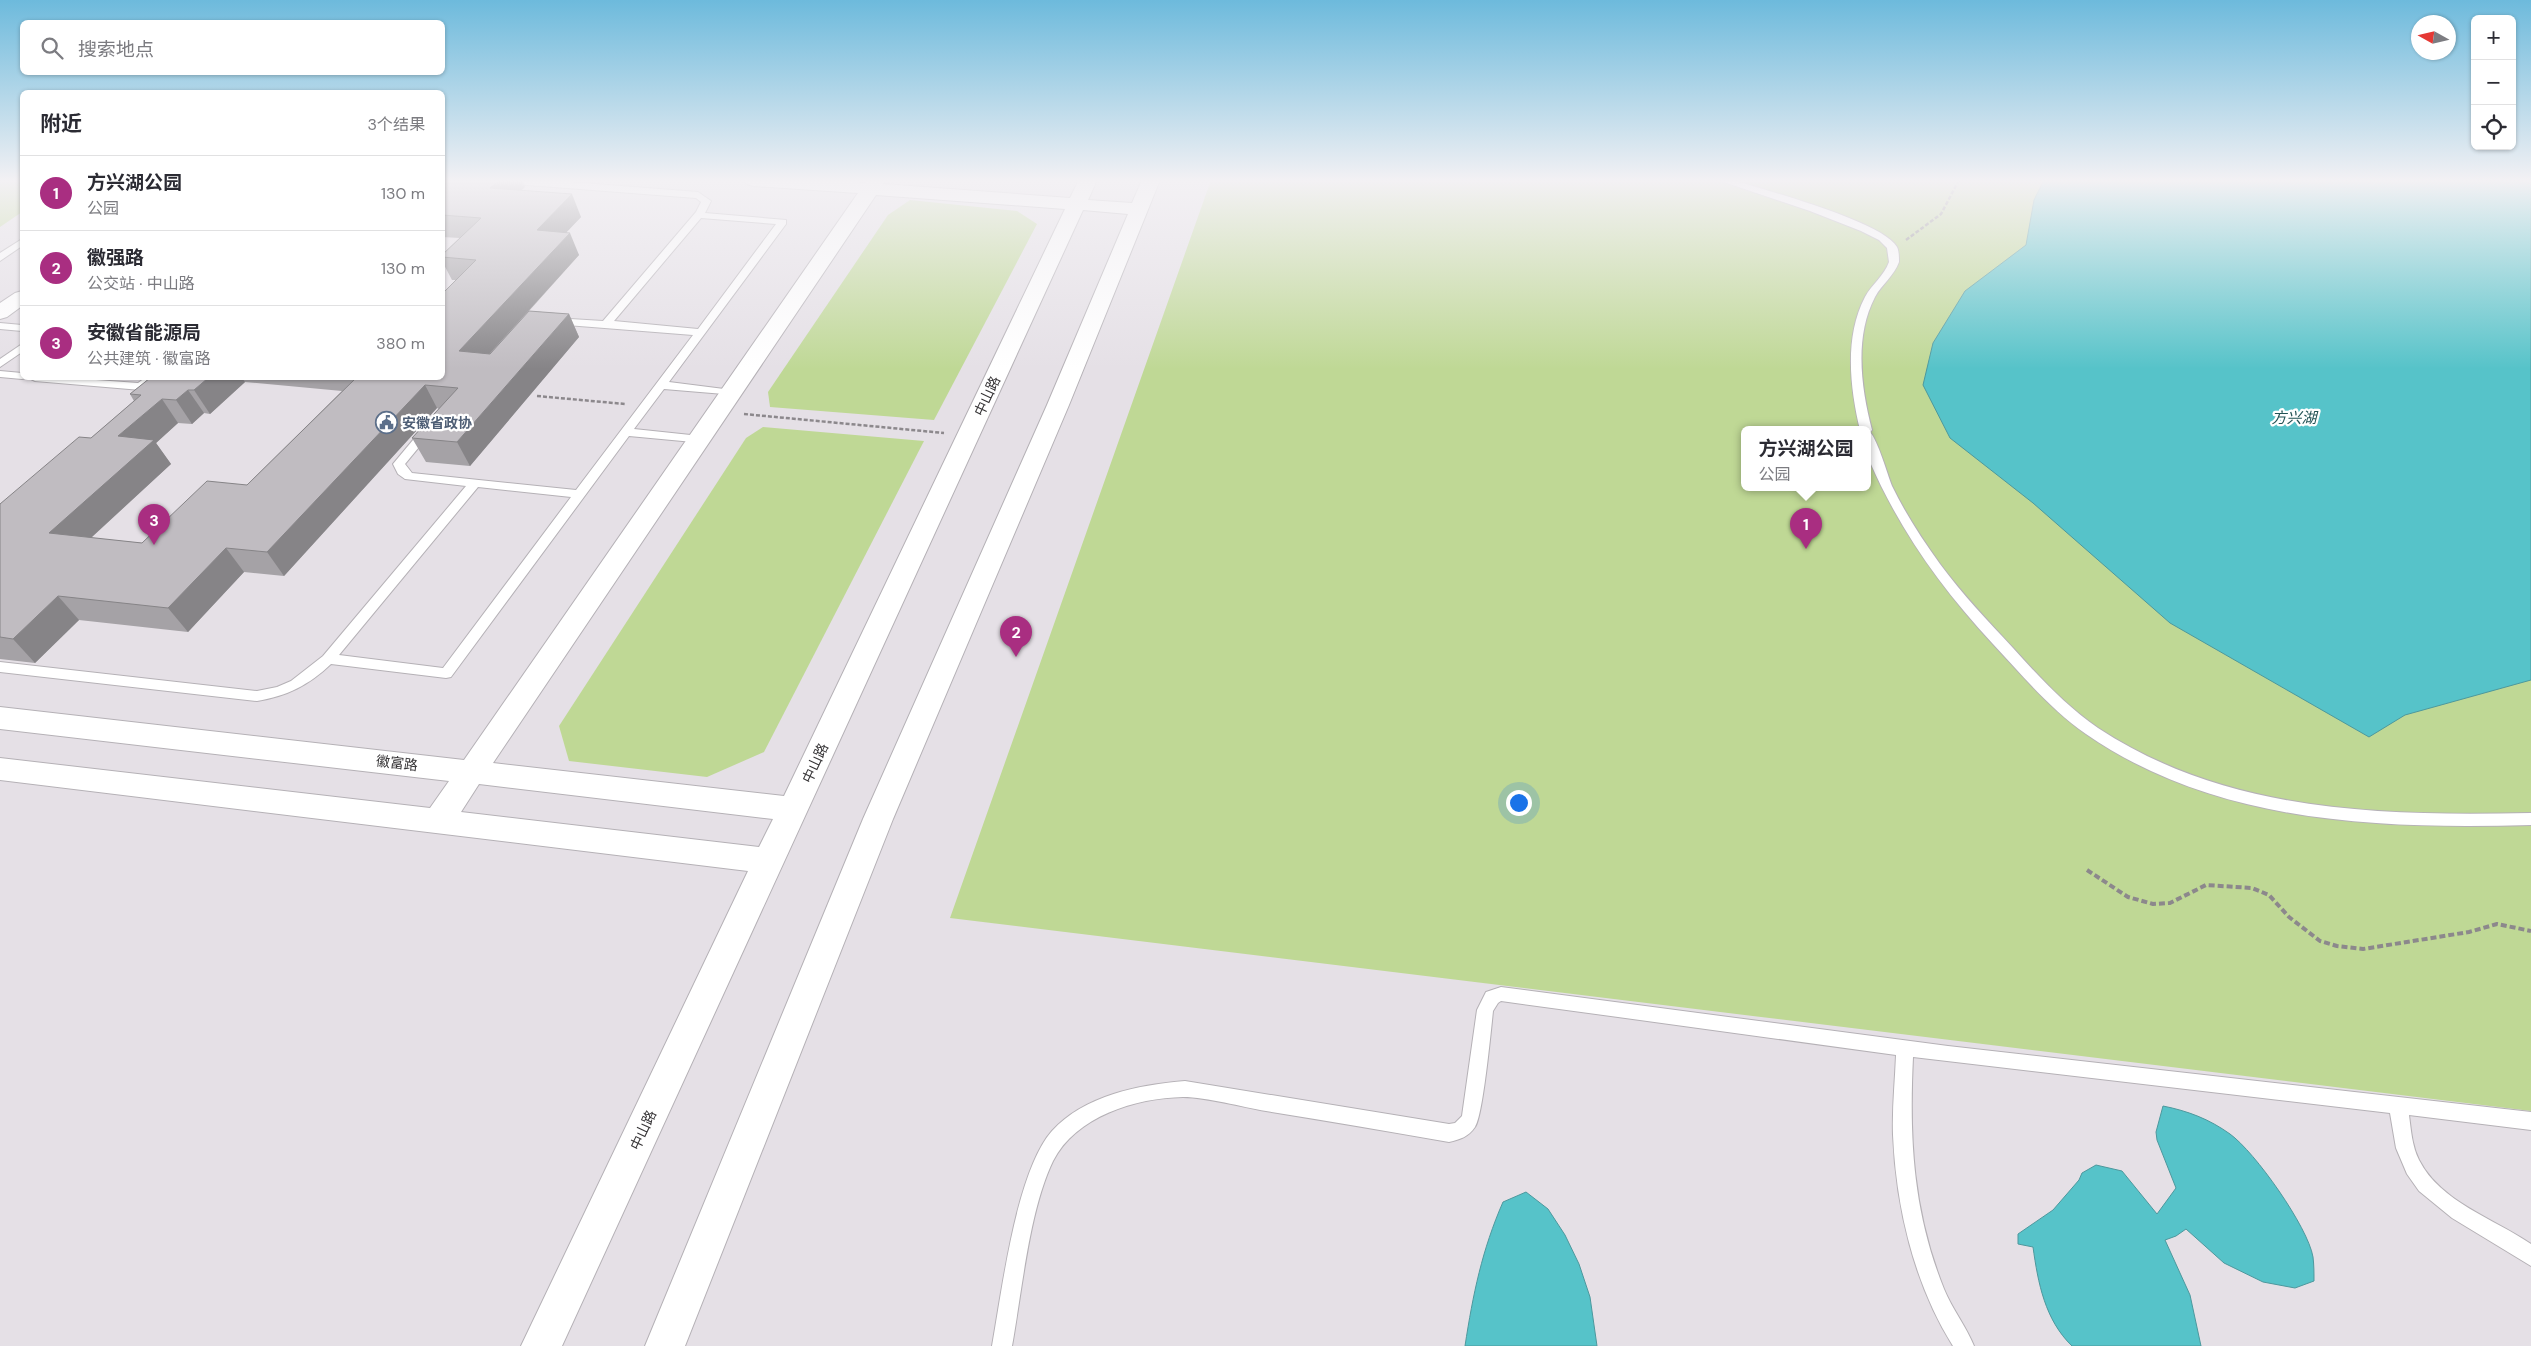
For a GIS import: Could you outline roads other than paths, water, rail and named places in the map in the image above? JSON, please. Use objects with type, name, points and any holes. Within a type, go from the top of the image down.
[{"type":"street","points":[[438,821],[725,402],[837,243]]},
{"type":"street","name":"中山路","points":[[541,1346],[1059,243]]},
{"type":"street","points":[[665,1346],[878,819],[1058,405],[1126,243]]},
{"type":"street","points":[[0,297],[20,282]]},
{"type":"street","points":[[0,313],[20,298]]},
{"type":"street","name":"徽富路","points":[[0,718],[793,809]]},
{"type":"street","points":[[0,768],[769,861]]},
{"type":"lane","points":[[0,258],[20,243]]},
{"type":"lane","points":[[606,324],[675,243]]},
{"type":"lane","points":[[328,659],[446,673],[767,243]]},
{"type":"lane","points":[[1865,426],[1855,380],[1856,347],[1862,318],[1871,295],[1894,265],[1893,251],[1887,243]]},
{"type":"lane","points":[[542,321],[701,332]]},
{"type":"lane","points":[[0,326],[20,328]]},
{"type":"lane","points":[[0,364],[20,349]]},
{"type":"lane","points":[[0,374],[20,376]]},
{"type":"lane","points":[[59,380],[141,387],[149,380]]},
{"type":"lane","points":[[662,385],[725,402]]},
{"type":"lane","points":[[435,422],[402,458],[399,464],[402,471],[415,477],[580,494]]},
{"type":"lane","points":[[626,432],[700,440]]},
{"type":"lane","points":[[1871,450],[1892,495],[1922,547],[1968,609],[2061,706],[2115,745],[2163,770],[2230,793],[2321,812],[2374,819],[2531,819]]},
{"type":"lane","points":[[0,667],[257,696],[287,690],[314,673],[328,659],[475,483]]},
{"type":"lane","points":[[1002,1346],[1032,1193],[1047,1155],[1057,1139],[1072,1125],[1110,1103],[1157,1091],[1186,1089],[1449,1133],[1460,1131],[1470,1120],[1485,1010],[1492,997],[1501,994],[1905,1048],[2531,1122]]},
{"type":"lane","points":[[1905,1048],[1902,1135],[1908,1186],[1919,1242],[1942,1307],[1964,1346]]},
{"type":"lane","points":[[2398,1106],[2406,1149],[2415,1170],[2433,1191],[2449,1205],[2531,1256]]},
{"type":"water","name":"方兴湖","points":[[2026,243],[2531,243],[2531,680],[2405,715],[2369,737],[2170,623],[2033,503],[1950,438],[1923,385],[1933,343],[1965,291]]},
{"type":"water","points":[[2163,1106],[2181,1110],[2206,1120],[2241,1143],[2279,1191],[2301,1228],[2313,1257],[2314,1281],[2295,1288],[2263,1282],[2224,1263],[2186,1229],[2176,1236],[2165,1240],[2190,1295],[2201,1346],[2072,1346],[2055,1325],[2049,1313],[2040,1287],[2033,1247],[2018,1244],[2018,1234],[2053,1210],[2079,1180],[2082,1173],[2096,1165],[2122,1171],[2157,1214],[2176,1188],[2157,1140],[2156,1132]]},
{"type":"water","points":[[1526,1192],[1548,1209],[1565,1235],[1579,1264],[1590,1297],[1597,1346],[1465,1346],[1471,1308],[1489,1237],[1503,1202]]},
{"type":"place","name":"安徽省政协","points":[[386,423]]},
{"type":"place","name":"安徽省能源局","points":[[154,545]]},
{"type":"place","name":"方兴湖公园","points":[[1806,549]]},
{"type":"place","name":"徽强路","points":[[1016,657]]}]
